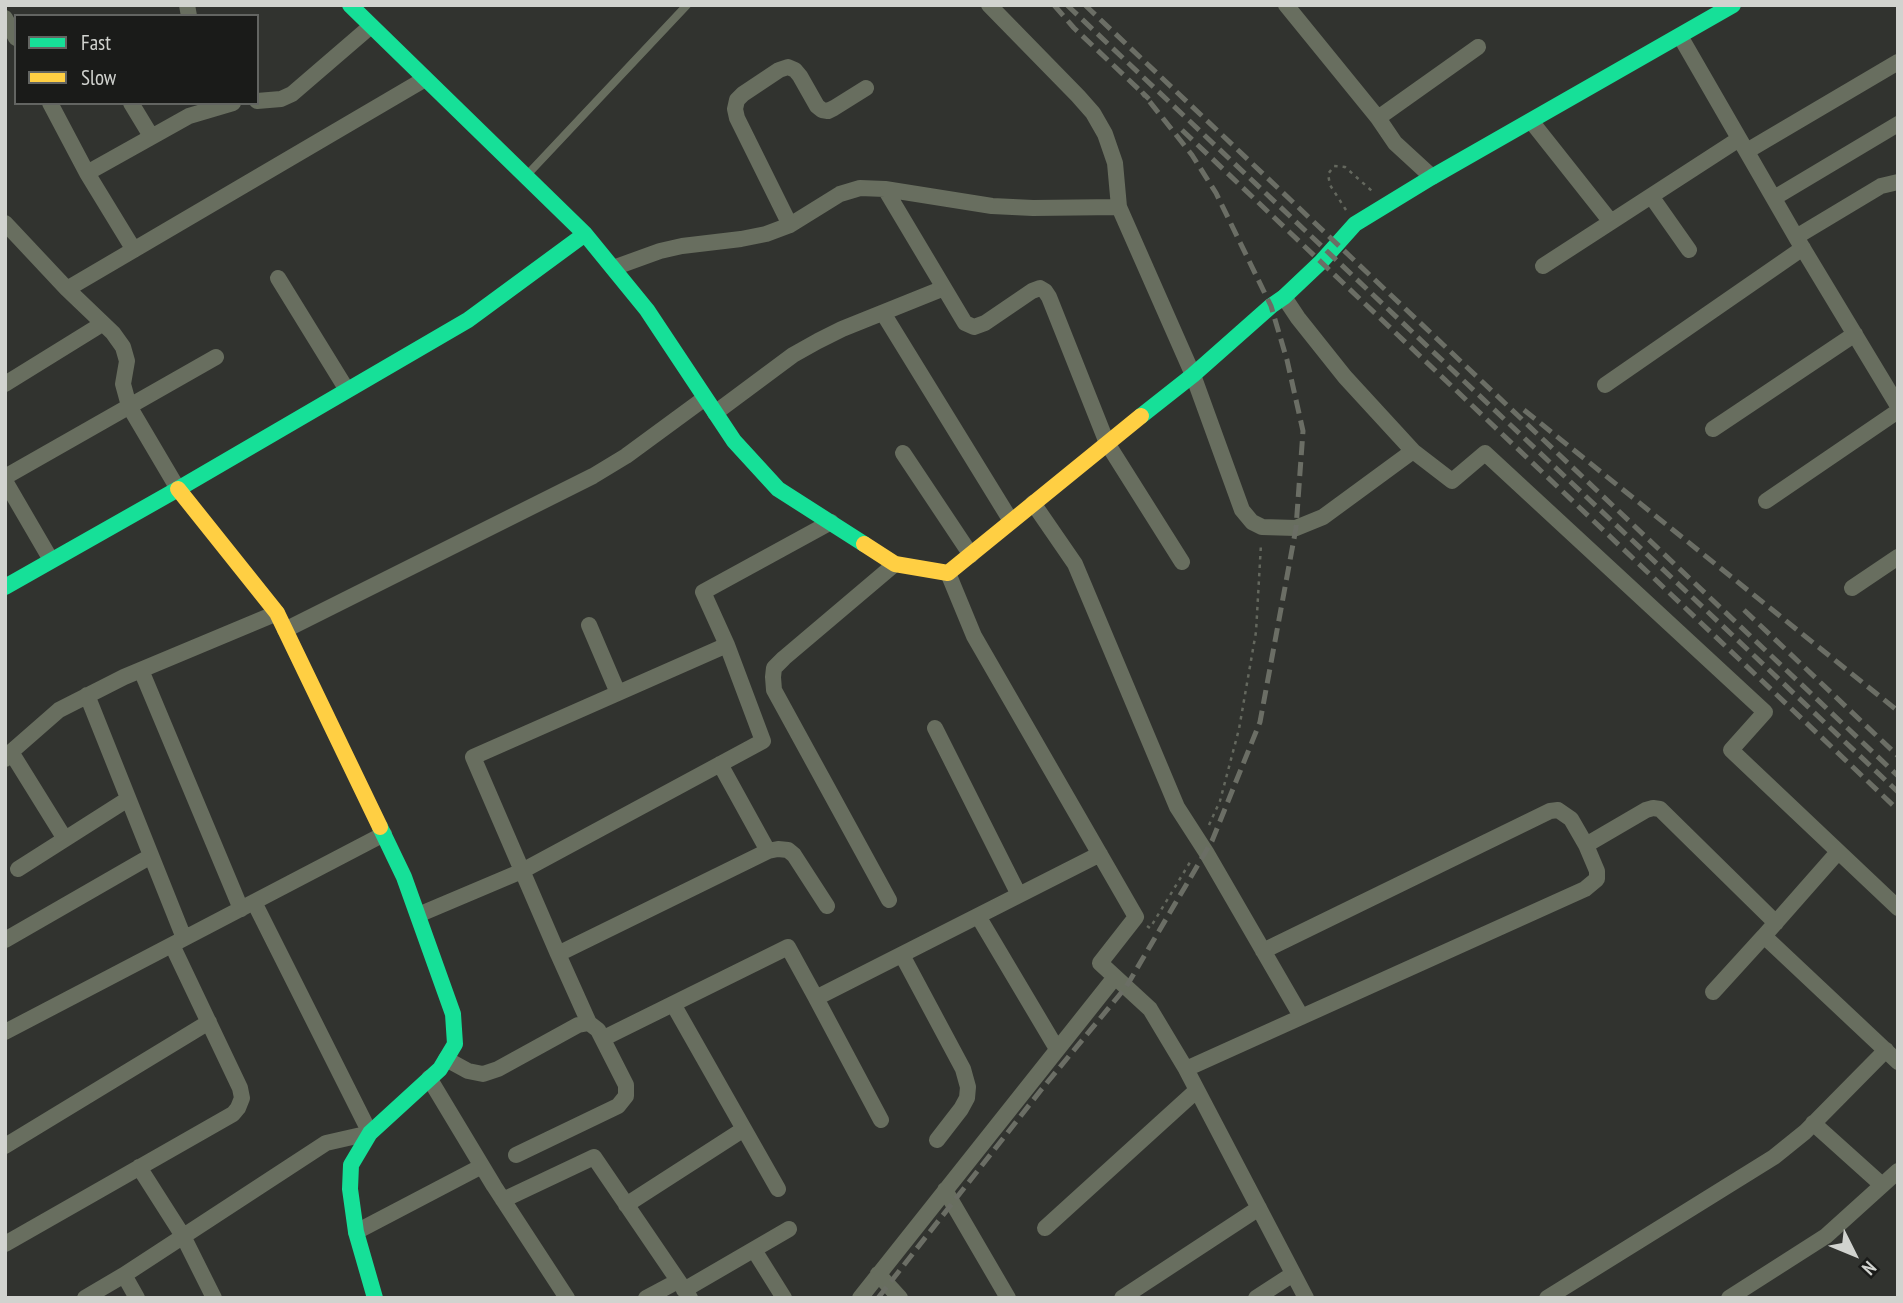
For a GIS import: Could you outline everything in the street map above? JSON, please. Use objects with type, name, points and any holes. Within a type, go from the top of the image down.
[{"type":"street","points":[[989,5],[1093,113],[1105,134],[1115,163],[1119,207],[1193,375],[1242,510],[1252,522],[1262,527],[1296,528],[1323,517],[1413,451]]},
{"type":"street","points":[[1286,5],[1378,118],[1395,143],[1432,177]]},
{"type":"street","points":[[355,7],[425,79],[586,234],[647,310],[734,441],[778,489],[895,564],[948,573],[1193,375],[1284,297],[1321,262],[1355,224],[1733,5]]},
{"type":"street","points":[[5,18],[14,34]]},
{"type":"street","points":[[259,101],[281,99],[292,94],[372,26]]},
{"type":"street","points":[[1680,36],[1898,409],[1766,501]]},
{"type":"street","points":[[1378,118],[1478,47]]},
{"type":"street","points":[[1543,267],[1651,196],[1898,62]]},
{"type":"street","points":[[790,225],[737,118],[737,100],[779,70],[788,67],[800,76],[822,110],[828,111],[866,88]]},
{"type":"street","points":[[67,289],[425,79]]},
{"type":"street","points":[[51,105],[87,173],[134,250]]},
{"type":"street","points":[[132,105],[151,136]]},
{"type":"street","points":[[87,173],[189,116],[226,105]]},
{"type":"street","points":[[1531,121],[1611,222]]},
{"type":"street","points":[[1774,198],[1898,124]]},
{"type":"street","points":[[1605,385],[1881,186],[1898,182]]},
{"type":"street","points":[[613,268],[682,246],[766,234],[790,225],[840,194],[860,188],[886,189],[992,206],[1119,207]]},
{"type":"street","points":[[886,189],[965,323],[974,327],[985,323],[1032,291],[1045,291],[1107,443],[1182,562]]},
{"type":"street","points":[[1651,196],[1689,250]]},
{"type":"street","points":[[5,223],[113,333],[123,347],[127,361],[122,384],[129,406],[178,489],[277,613],[404,877],[453,1014],[455,1044],[440,1069],[370,1133],[351,1165],[350,1189],[356,1232],[375,1298]]},
{"type":"street","points":[[5,587],[468,320],[586,234]]},
{"type":"street","points":[[278,278],[347,390]]},
{"type":"street","points":[[715,413],[793,355],[842,329],[944,288]]},
{"type":"street","points":[[1284,297],[1345,377],[1413,451],[1452,481],[1485,453],[1765,712],[1731,750],[1898,908]]},
{"type":"street","points":[[883,313],[1011,521]]},
{"type":"street","points":[[5,384],[102,324]]},
{"type":"street","points":[[1713,429],[1855,334]]},
{"type":"street","points":[[51,560],[5,479],[216,357]]},
{"type":"street","points":[[285,629],[593,476],[626,456],[705,398]]},
{"type":"street","points":[[903,453],[971,555]]},
{"type":"street","points":[[1033,503],[1075,564],[1177,807],[1301,1016]]},
{"type":"street","points":[[418,915],[522,871],[763,741],[727,645],[703,592],[831,522]]},
{"type":"street","points":[[1852,588],[1898,557]]},
{"type":"street","points":[[889,900],[774,690],[773,677],[774,668],[895,564]]},
{"type":"street","points":[[948,573],[974,636],[1136,917],[1100,963],[1150,1010],[1186,1069],[1306,1298]]},
{"type":"street","points":[[65,839],[8,755],[58,710],[141,670],[277,613]]},
{"type":"street","points":[[589,625],[618,693]]},
{"type":"street","points":[[516,1155],[618,1106],[625,1096],[626,1086],[604,1038],[589,1023],[473,757],[727,645]]},
{"type":"street","points":[[141,670],[248,905],[370,1133]]},
{"type":"street","points":[[5,1244],[233,1114],[242,1098],[178,942],[151,856],[87,695]]},
{"type":"street","points":[[934,728],[1019,895]]},
{"type":"street","points":[[720,764],[768,851]]},
{"type":"street","points":[[18,869],[128,799]]},
{"type":"street","points":[[1586,845],[1646,810],[1660,809],[1776,923]]},
{"type":"street","points":[[1186,1069],[1585,888],[1597,879],[1597,871],[1571,819],[1558,810],[1550,811],[1263,951]]},
{"type":"street","points":[[5,1032],[384,834]]},
{"type":"street","points":[[558,954],[768,851],[778,849],[788,850],[794,855],[827,906]]},
{"type":"street","points":[[1713,992],[1838,852]]},
{"type":"street","points":[[817,998],[1100,855]]},
{"type":"street","points":[[5,940],[151,856]]},
{"type":"street","points":[[978,916],[1058,1049]]},
{"type":"street","points":[[1764,936],[1898,1062]]},
{"type":"street","points":[[604,1038],[788,947],[881,1120]]},
{"type":"street","points":[[901,955],[963,1069],[968,1087],[967,1098],[961,1109],[937,1140]]},
{"type":"street","points":[[859,1298],[1115,977]]},
{"type":"street","points":[[673,1004],[778,1189]]},
{"type":"street","points":[[5,1146],[209,1022]]},
{"type":"street","points":[[446,1059],[468,1071],[483,1074],[498,1069],[578,1025],[589,1023]]},
{"type":"street","points":[[1547,1298],[1774,1157],[1813,1124],[1885,1050]]},
{"type":"street","points":[[429,1078],[503,1200],[567,1298]]},
{"type":"street","points":[[1045,1227],[1197,1090]]},
{"type":"street","points":[[1813,1124],[1882,1185]]},
{"type":"street","points":[[626,1205],[744,1129]]},
{"type":"street","points":[[85,1298],[326,1143],[370,1133]]},
{"type":"street","points":[[503,1200],[594,1157],[684,1290]]},
{"type":"street","points":[[356,1232],[482,1166]]},
{"type":"street","points":[[139,1167],[183,1236],[214,1298]]},
{"type":"street","points":[[1728,1298],[1826,1236],[1898,1171]]},
{"type":"street","points":[[945,1189],[1008,1298]]},
{"type":"street","points":[[1122,1298],[1259,1209]]},
{"type":"street","points":[[646,1298],[684,1290],[789,1229]]},
{"type":"street","points":[[754,1250],[784,1298]]},
{"type":"street","points":[[878,1273],[900,1298]]},
{"type":"street","points":[[1256,1298],[1293,1274]]},
{"type":"street","points":[[124,1275],[137,1298]]},
{"type":"lane","points":[[526,176],[687,5]]},
{"type":"path","points":[[1355,224],[1330,185],[1328,174],[1334,166],[1345,167],[1388,204]]},
{"type":"path","points":[[1136,917],[1150,928],[1201,844],[1220,801],[1239,729],[1256,632],[1262,527]]},
{"type":"railway","points":[[1054,5],[1074,28],[1149,99]]},
{"type":"railway","points":[[1067,5],[1898,792]]},
{"type":"railway","points":[[1085,5],[1898,776]]},
{"type":"railway","points":[[878,1298],[1041,1090],[1126,987],[1212,841],[1260,722],[1296,528],[1303,431],[1287,360],[1271,306],[1216,193],[1192,155],[1142,92]]},
{"type":"railway","points":[[1182,130],[1898,810]]},
{"type":"railway","points":[[1524,410],[1898,711]]},
{"type":"railway","points":[[1744,610],[1898,756]]},
{"type":"traffic: fast","points":[[350,5],[585,234],[647,310],[734,441],[778,489],[864,544]]},
{"type":"traffic: fast","points":[[1141,416],[1284,297],[1321,262],[1355,224],[1733,5]]},
{"type":"traffic: fast","points":[[5,587],[468,320],[585,234]]},
{"type":"traffic: fast","points":[[375,1298],[356,1232],[350,1189],[351,1165],[370,1133],[440,1069],[455,1044],[453,1014],[404,877],[380,827]]},
{"type":"traffic: slow","points":[[864,544],[895,564],[948,573],[1141,416]]},
{"type":"traffic: slow","points":[[178,489],[277,613],[380,827]]}]
